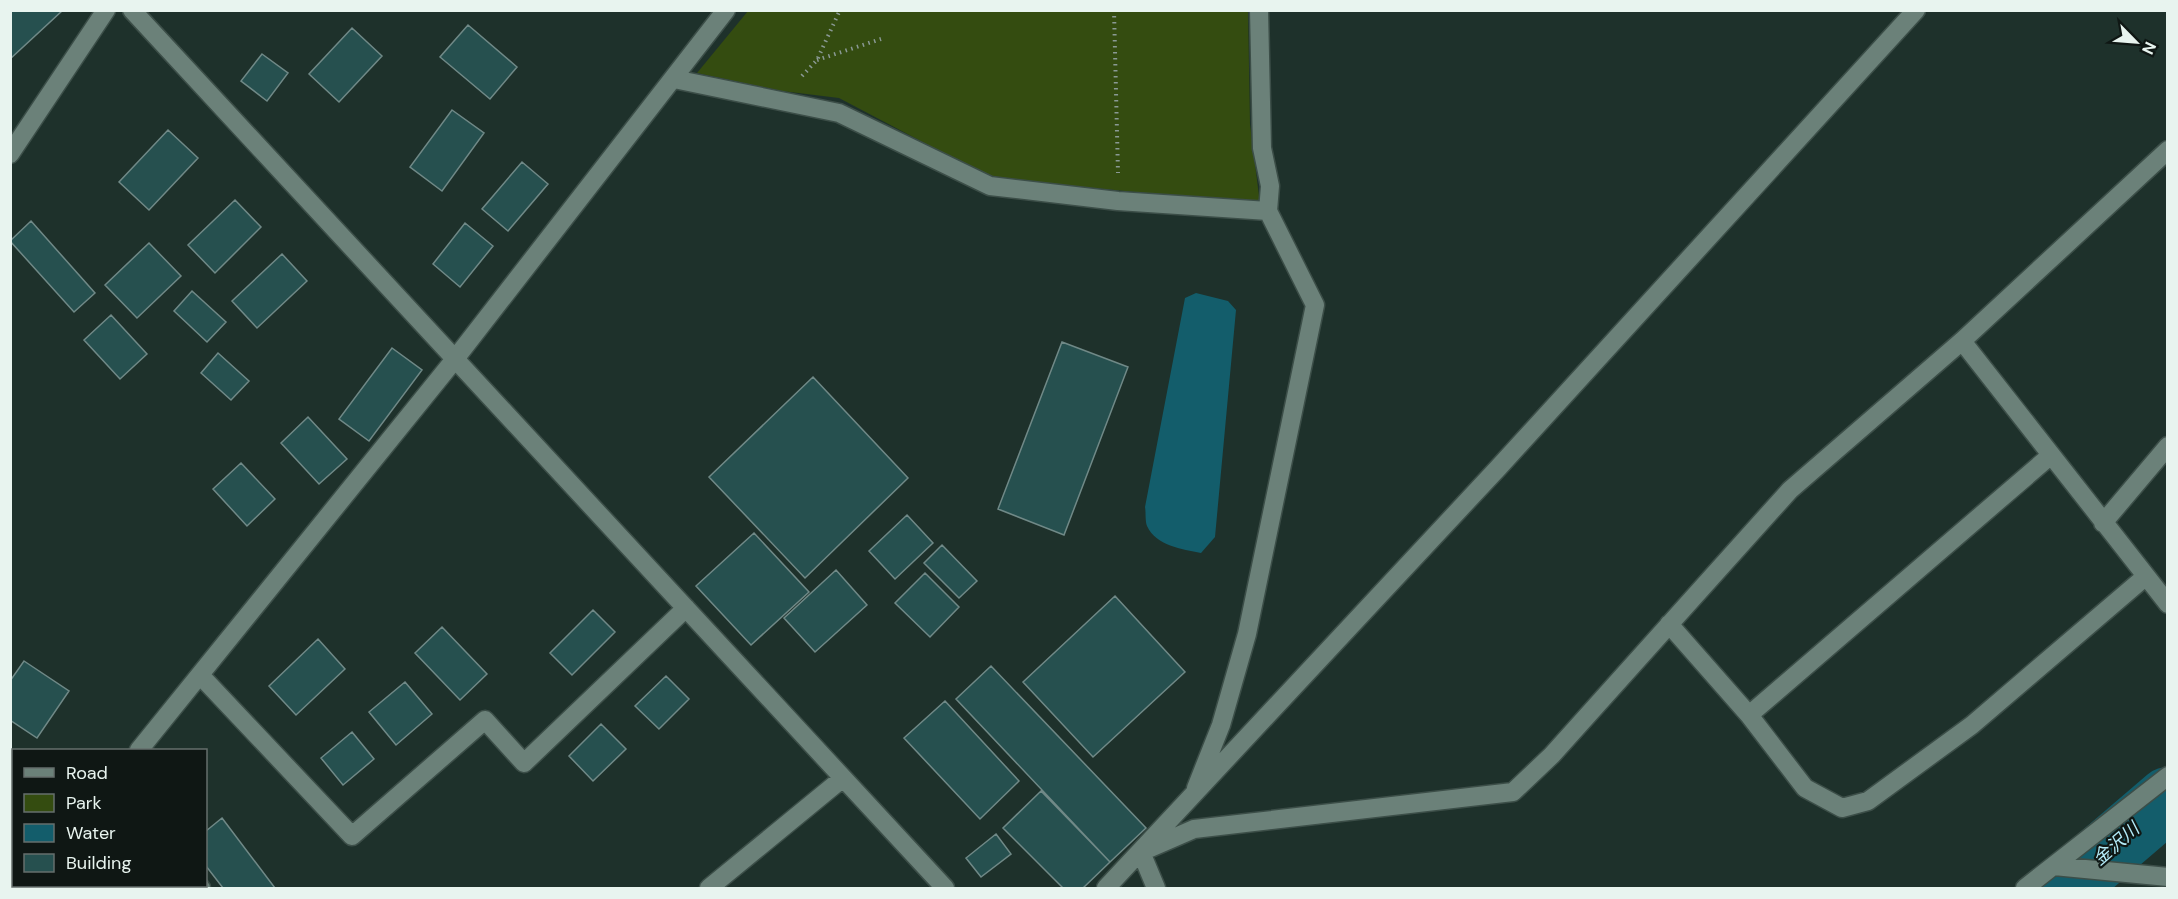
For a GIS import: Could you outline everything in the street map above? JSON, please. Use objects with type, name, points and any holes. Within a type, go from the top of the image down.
[{"type":"street","points":[[10,154],[106,10]]},
{"type":"street","points":[[132,10],[945,888]]},
{"type":"street","points":[[140,749],[455,358],[726,10]]},
{"type":"street","points":[[1106,888],[1491,476],[1916,10]]},
{"type":"street","points":[[1192,798],[1221,725],[1247,634],[1315,305],[1268,211],[1269,186],[1262,148],[1259,11]]},
{"type":"street","points":[[674,79],[839,113],[990,186],[1118,201],[1268,211]]},
{"type":"street","points":[[1141,852],[1194,829],[1513,792],[1552,755],[1790,490],[1962,341],[2168,150]]},
{"type":"street","points":[[1962,341],[2168,604]]},
{"type":"street","points":[[2103,523],[2168,446]]},
{"type":"street","points":[[1749,715],[2050,456]]},
{"type":"street","points":[[1669,624],[1749,715],[1806,788],[1842,808],[1868,801],[1972,724],[2145,577]]},
{"type":"street","points":[[200,675],[352,836],[485,720],[524,763],[686,608]]},
{"type":"street","points":[[2025,888],[2168,776]]},
{"type":"street","points":[[709,888],[843,778]]},
{"type":"street","points":[[1141,852],[1156,888]]},
{"type":"street","points":[[2054,866],[2168,878]]},
{"type":"path","points":[[779,101],[817,60],[840,10]]},
{"type":"path","points":[[1114,10],[1118,201]]},
{"type":"path","points":[[817,60],[881,39]]},
{"type":"green space","points":[[748,11],[1248,11],[1250,124],[1260,204],[991,178],[839,98],[782,91],[697,73]]},
{"type":"water","points":[[1196,293],[1228,301],[1236,310],[1215,537],[1201,553],[1170,546],[1157,538],[1147,526],[1145,507],[1185,298]]},
{"type":"water","points":[[2167,790],[2167,817],[2114,863],[2108,862],[2095,849]]},
{"type":"building","points":[[10,10],[63,10],[10,59]]},
{"type":"building","points":[[468,25],[517,67],[490,99],[440,57]]},
{"type":"building","points":[[352,28],[382,56],[339,102],[309,74]]},
{"type":"building","points":[[262,54],[288,73],[267,101],[241,81]]},
{"type":"building","points":[[452,110],[484,133],[442,191],[410,167]]},
{"type":"building","points":[[168,130],[198,158],[149,210],[119,182]]},
{"type":"building","points":[[522,162],[548,184],[508,231],[482,209]]},
{"type":"building","points":[[235,200],[261,227],[215,273],[188,245]]},
{"type":"building","points":[[31,221],[95,293],[74,312],[10,241]]},
{"type":"building","points":[[465,223],[493,246],[460,287],[433,264]]},
{"type":"building","points":[[149,243],[181,276],[137,318],[105,285]]},
{"type":"building","points":[[282,254],[307,281],[257,328],[232,301]]},
{"type":"building","points":[[192,291],[226,322],[207,342],[174,311]]},
{"type":"building","points":[[111,315],[147,354],[120,379],[84,340]]},
{"type":"building","points":[[1062,342],[1128,367],[1064,535],[998,509]]},
{"type":"building","points":[[392,348],[422,370],[369,441],[339,419]]},
{"type":"building","points":[[218,353],[249,381],[231,400],[201,373]]},
{"type":"building","points":[[813,377],[908,478],[805,578],[709,477]]},
{"type":"building","points":[[308,417],[347,459],[319,484],[281,443]]},
{"type":"building","points":[[241,463],[275,499],[247,526],[213,489]]},
{"type":"building","points":[[907,515],[933,543],[895,579],[869,551]]},
{"type":"building","points":[[754,533],[809,592],[751,645],[696,586]]},
{"type":"building","points":[[942,545],[977,581],[959,598],[924,563]]},
{"type":"building","points":[[836,570],[867,605],[815,652],[784,618]]},
{"type":"building","points":[[925,573],[959,607],[930,637],[895,603]]},
{"type":"building","points":[[1115,596],[1185,672],[1093,757],[1023,682]]},
{"type":"building","points":[[593,610],[615,632],[572,675],[550,653]]},
{"type":"building","points":[[442,627],[487,674],[460,700],[415,653]]},
{"type":"building","points":[[318,639],[345,669],[296,715],[269,686]]},
{"type":"building","points":[[24,661],[69,691],[37,738],[10,720],[10,681]]},
{"type":"building","points":[[991,666],[1146,828],[1110,862],[956,699]]},
{"type":"building","points":[[666,676],[689,699],[659,729],[635,706]]},
{"type":"building","points":[[405,682],[432,714],[396,745],[369,712]]},
{"type":"building","points":[[945,701],[1019,781],[980,819],[904,738]]},
{"type":"building","points":[[601,724],[626,749],[593,781],[569,756]]},
{"type":"building","points":[[352,732],[374,759],[343,785],[321,758]]},
{"type":"building","points":[[1041,791],[1110,862],[1083,888],[1063,888],[1003,828]]},
{"type":"building","points":[[222,818],[275,888],[223,888],[207,867],[207,830]]},
{"type":"building","points":[[996,834],[1011,854],[981,877],[966,858]]},
{"type":"waterway","name":"金沢川","points":[[2064,888],[2168,799]]}]
